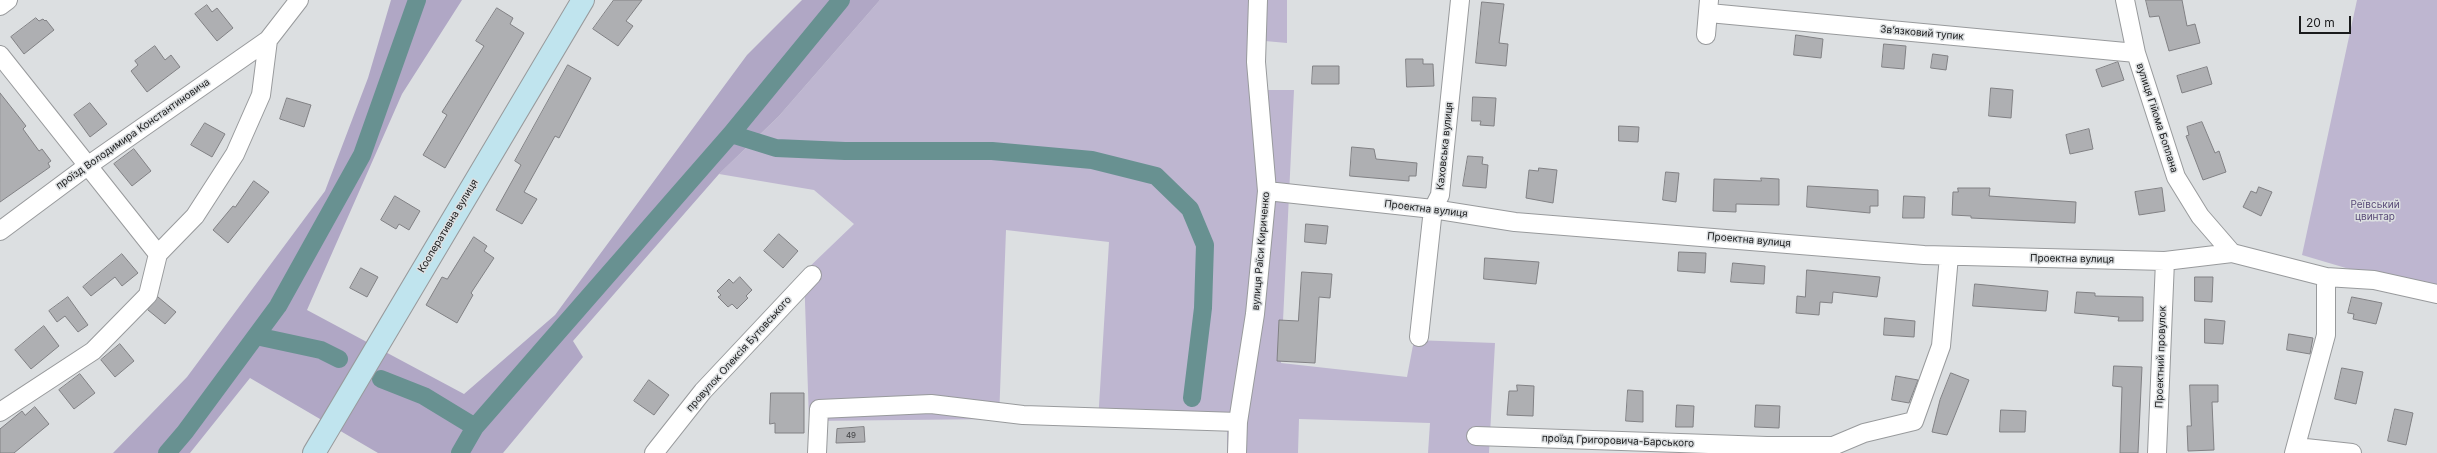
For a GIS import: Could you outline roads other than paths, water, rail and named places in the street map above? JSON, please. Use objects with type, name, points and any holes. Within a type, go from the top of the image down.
[{"type":"street","points":[[0,6],[8,0]]},
{"type":"street","points":[[0,412],[93,351],[148,295],[158,254],[195,216],[235,154],[261,95],[268,40],[299,0]]},
{"type":"street","name":"Кооперативна вулиця","points":[[314,453],[583,0]]},
{"type":"street","name":"вулиця Раїси Кириченко","points":[[1237,453],[1238,422],[1255,314],[1267,191],[1256,62],[1258,0]]},
{"type":"street","name":"Каховська вулиця","points":[[1419,338],[1433,209],[1440,195],[1460,0]]},
{"type":"street","name":"вулиця Гійома Боплана","points":[[2125,0],[2136,53],[2176,177],[2200,216],[2232,253]]},
{"type":"street","points":[[1706,35],[1709,7]]},
{"type":"street","name":"Звʼязковий тупик","points":[[1709,7],[2136,53]]},
{"type":"street","name":"проїзд Володимира Константиновича","points":[[0,231],[86,167],[268,40]]},
{"type":"street","points":[[0,55],[86,167],[158,254]]},
{"type":"street","name":"Проектна вулиця","points":[[1267,191],[1433,209],[1515,222],[1949,256],[2165,261],[2232,253]]},
{"type":"street","points":[[2232,253],[2326,277],[2374,280],[2437,294]]},
{"type":"street","points":[[1833,449],[1864,433],[1914,422],[1941,346],[1949,256]]},
{"type":"street","name":"Проектний провулок","points":[[2157,453],[2165,261]]},
{"type":"street","name":"провулок Олексія Бутовського","points":[[654,453],[703,391],[812,275]]},
{"type":"street","points":[[2326,277],[2326,335],[2295,450],[2352,453]]},
{"type":"street","points":[[817,453],[819,409],[931,404],[1023,415],[1238,422]]},
{"type":"street","name":"проїзд Григоровича-Барського","points":[[1476,436],[1833,449]]},
{"type":"waterway","points":[[167,453],[185,432],[278,306],[362,155],[417,0]]},
{"type":"waterway","points":[[460,453],[475,427],[731,134],[841,0]]},
{"type":"waterway","points":[[731,134],[776,148],[845,151],[992,151],[1092,160],[1156,176],[1190,209],[1205,245],[1203,308],[1192,398]]},
{"type":"waterway","points":[[256,336],[321,350],[339,359]]},
{"type":"waterway","points":[[381,379],[424,396],[475,427]]},
{"type":"park label","name":"Реївський цвинтар","points":[[2375,210]]}]
